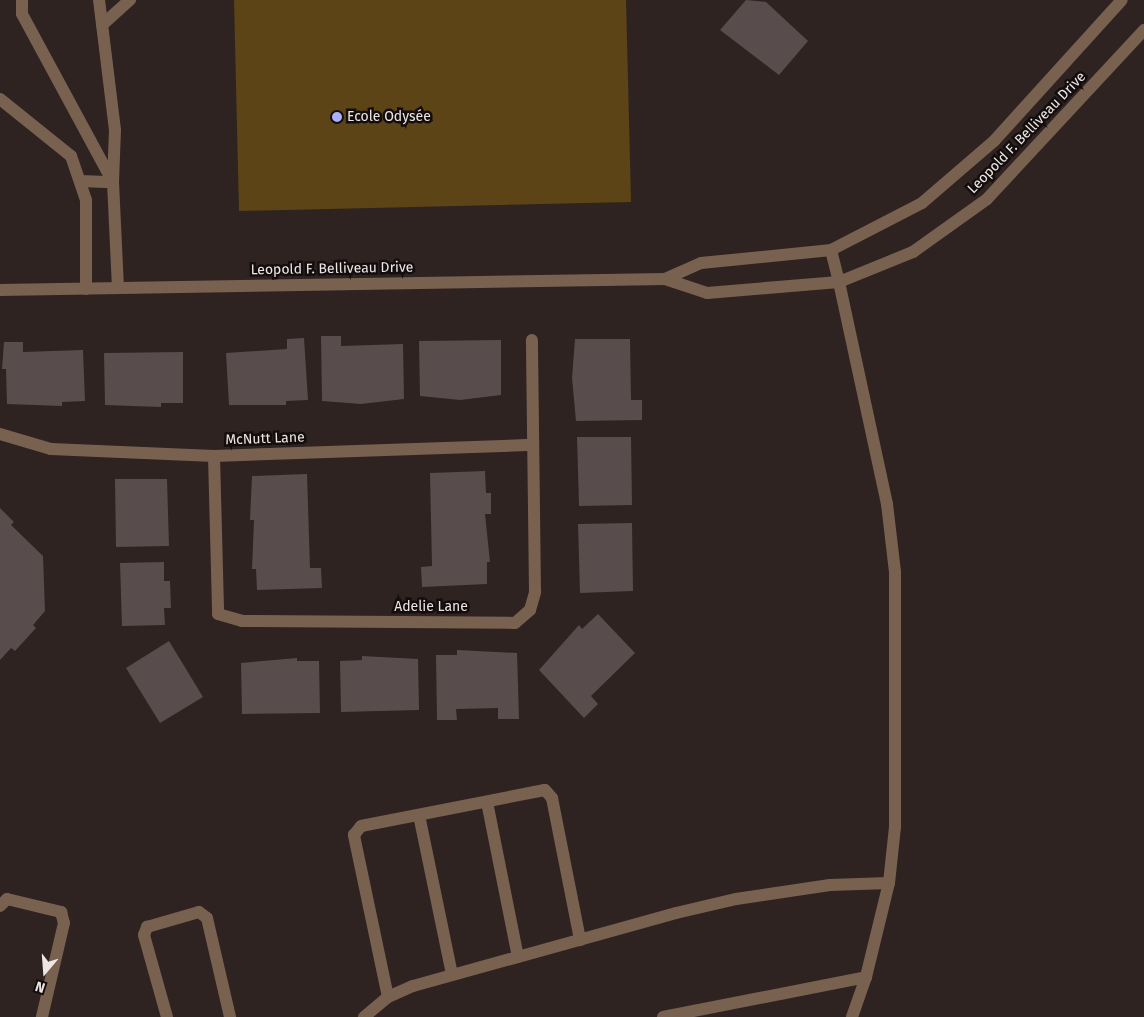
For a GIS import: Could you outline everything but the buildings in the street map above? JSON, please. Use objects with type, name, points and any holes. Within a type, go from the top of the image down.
[{"type":"street","points":[[22,0],[22,14],[113,182]]},
{"type":"street","points":[[100,0],[116,130],[113,182],[118,288]]},
{"type":"street","points":[[102,25],[130,0]]},
{"type":"street","name":"Leopold F. Belliveau Drive","points":[[665,279],[701,263],[831,250],[922,203],[994,141],[1122,0]]},
{"type":"street","name":"Leopold F. Belliveau Drive","points":[[0,290],[665,279],[707,293],[839,282],[913,252],[987,199],[1144,30]]},
{"type":"street","points":[[0,99],[70,156],[86,200],[86,288]]},
{"type":"street","points":[[80,181],[113,182]]},
{"type":"street","points":[[831,250],[887,504],[895,572],[895,828],[889,883],[866,977],[852,1017]]},
{"type":"street","name":"Adelie Lane","points":[[214,456],[218,614],[227,620],[515,623],[530,610],[535,592],[532,340]]},
{"type":"street","name":"McNutt Lane","points":[[0,434],[50,449],[214,456],[533,445]]},
{"type":"street","points":[[388,997],[354,835],[361,826],[545,790],[552,798],[580,940]]},
{"type":"street","points":[[487,802],[518,957]]},
{"type":"street","points":[[419,815],[452,975]]},
{"type":"street","points":[[364,1017],[388,997],[452,975],[736,899],[830,885],[889,883]]},
{"type":"street","points":[[0,906],[7,899],[61,912],[64,923],[42,1017]]},
{"type":"street","points":[[167,1017],[144,935],[147,927],[198,912],[207,918],[230,1017]]},
{"type":"street","points":[[663,1017],[866,977]]},
{"type":"shaded area","points":[[234,0],[626,0],[631,202],[239,211]]},
{"type":"place","name":"Ecole Odysée","points":[[337,117]]}]
